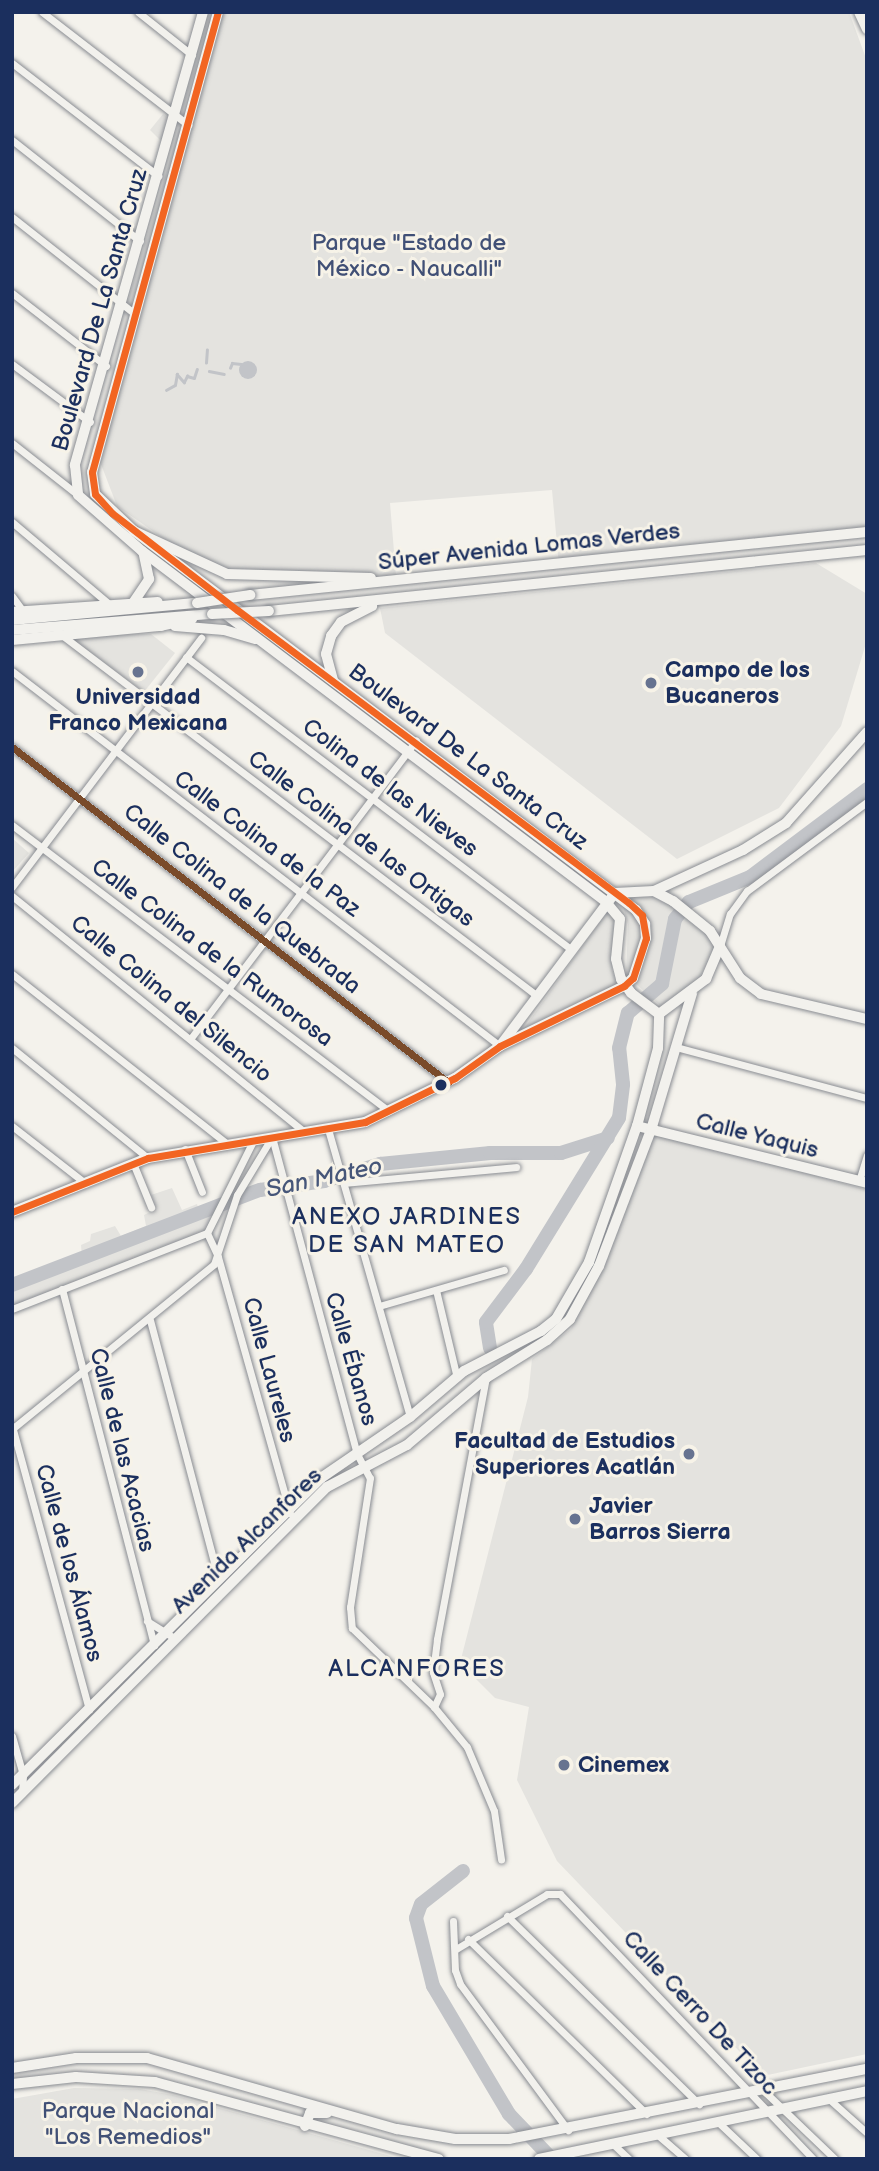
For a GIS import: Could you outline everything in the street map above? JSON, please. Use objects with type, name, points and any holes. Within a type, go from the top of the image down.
[{"type":"main road","name":"Boulevard De La Santa Cruz","points":[[203,12],[74,474],[78,495],[142,551],[413,744],[642,915],[647,930],[628,990]]},
{"type":"main road","name":"Boulevard De La Santa Cruz","points":[[218,12],[91,479],[95,494],[134,531],[333,680],[605,901],[620,919],[616,959],[628,990]]},
{"type":"main road","points":[[859,12],[867,29]]},
{"type":"main road","name":"Súper Avenida Lomas Verdes","points":[[12,620],[855,535],[867,530]]},
{"type":"main road","points":[[134,531],[227,574],[395,581]]},
{"type":"main road","points":[[855,535],[867,543]]},
{"type":"main road","name":"Súper Avenida Lomas Verdes","points":[[12,630],[381,602],[867,550]]},
{"type":"main road","points":[[133,603],[149,579],[142,551]]},
{"type":"main road","points":[[333,680],[326,654],[335,628],[349,616],[381,602]]},
{"type":"main road","name":"Súper Avenida Lomas Verdes","points":[[18,612],[109,604],[195,603]]},
{"type":"main road","name":"Súper Avenida Lomas Verdes","points":[[12,640],[161,626],[211,614]]},
{"type":"main road","points":[[161,626],[224,629],[278,650]]},
{"type":"main road","points":[[500,1046],[605,901],[615,893],[654,891],[743,850],[786,823],[866,734]]},
{"type":"main road","points":[[654,891],[673,901],[710,931],[740,978],[761,994],[867,1018]]},
{"type":"main road","points":[[18,1210],[148,1157],[185,1148],[351,1126],[447,1082],[500,1046],[628,990],[659,1014],[692,993],[712,969],[720,946]]},
{"type":"main road","points":[[651,1130],[692,993]]},
{"type":"main road","name":"Avenida Alcanfores","points":[[12,1785],[154,1645],[170,1635],[218,1577],[357,1454],[410,1417],[487,1356],[541,1331],[566,1306],[589,1262],[637,1126],[658,1048],[659,1014]]},
{"type":"main road","name":"Calle Yaquis","points":[[637,1126],[863,1182]]},
{"type":"main road","name":"Avenida Alcanfores","points":[[12,1803],[170,1635],[290,1513],[327,1487],[408,1445],[486,1378],[547,1340],[570,1319],[598,1266],[651,1130]]},
{"type":"main road","points":[[433,1398],[442,1417]]},
{"type":"main road","points":[[12,2068],[76,2058],[147,2058],[355,2117],[455,2139],[509,2139],[545,2135],[867,2069]]},
{"type":"main road","points":[[12,2086],[30,2081],[76,2077],[155,2082],[305,2126],[439,2159]]},
{"type":"main road","points":[[539,2159],[566,2156],[867,2091]]},
{"type":"main road","points":[[305,2126],[315,2111],[355,2117]]},
{"type":"street","points":[[42,12],[174,117],[188,125]]},
{"type":"street","points":[[138,12],[192,55]]},
{"type":"street","points":[[12,63],[158,176]]},
{"type":"street","points":[[12,140],[140,241]]},
{"type":"street","points":[[12,217],[135,314]]},
{"type":"street","points":[[12,293],[106,366]]},
{"type":"street","points":[[12,364],[90,422]]},
{"type":"street","points":[[12,443],[78,495]]},
{"type":"street","points":[[12,522],[109,604]]},
{"type":"street","points":[[12,596],[18,612]]},
{"type":"street","name":"Calle Colina de las Ortigas","points":[[63,635],[336,846],[536,995]]},
{"type":"street","points":[[12,887],[201,638]]},
{"type":"street","name":"Colina de las Nieves","points":[[186,657],[570,949]]},
{"type":"street","name":"Calle Colina de la Paz","points":[[12,671],[500,1046]]},
{"type":"street","points":[[191,1038],[413,744]]},
{"type":"street","name":"Calle Colina de la Quebrada","points":[[12,747],[447,1082]]},
{"type":"street","points":[[720,946],[730,914],[747,891],[867,802]]},
{"type":"street","name":"Calle Colina de la Rumorosa","points":[[12,825],[388,1111]]},
{"type":"street","name":"Calle Colina del Silencio","points":[[12,897],[191,1038],[304,1132]]},
{"type":"street","points":[[12,974],[227,1143]]},
{"type":"street","points":[[676,1047],[867,1098]]},
{"type":"street","points":[[12,1048],[148,1157]]},
{"type":"street","points":[[12,1126],[85,1184]]},
{"type":"street","points":[[328,1129],[410,1417]]},
{"type":"street","points":[[12,1309],[206,1233],[272,1137]]},
{"type":"street","name":"Calle Ébanos","points":[[272,1137],[280,1177],[357,1454],[365,1468]]},
{"type":"street","points":[[12,1427],[150,1320],[218,1257],[233,1194],[254,1139]]},
{"type":"street","points":[[185,1148],[202,1192]]},
{"type":"street","points":[[863,1182],[867,1155]]},
{"type":"street","points":[[133,1163],[151,1207]]},
{"type":"street","points":[[343,1180],[516,1167]]},
{"type":"street","points":[[12,1201],[18,1210]]},
{"type":"street","name":"Calle Laureles","points":[[206,1233],[218,1257],[290,1513]]},
{"type":"street","points":[[379,1307],[504,1270]]},
{"type":"street","name":"Calle de las Acacias","points":[[62,1289],[154,1645]]},
{"type":"street","points":[[436,1290],[461,1374]]},
{"type":"street","points":[[150,1320],[218,1577]]},
{"type":"street","points":[[434,1707],[440,1694],[434,1656],[436,1639],[486,1378]]},
{"type":"street","name":"Calle de los Álamos","points":[[12,1427],[89,1710]]},
{"type":"street","points":[[365,1468],[371,1486],[349,1607],[352,1628],[434,1707],[471,1754],[494,1811],[501,1859]]},
{"type":"street","points":[[146,1621],[170,1635]]},
{"type":"street","points":[[12,1736],[23,1775],[22,1793]]},
{"type":"street","name":"Calle Cerro De Tizoc","points":[[507,1916],[552,1892],[560,1894],[813,2159]]},
{"type":"street","points":[[456,1949],[507,1916],[699,2104]]},
{"type":"street","points":[[453,1921],[460,1984],[568,2131]]},
{"type":"street","points":[[468,1939],[648,2115]]},
{"type":"street","name":"Calle Cerro De Tizoc","points":[[764,2091],[835,2159]]},
{"type":"street","points":[[828,2099],[867,2133]]},
{"type":"street","points":[[720,2123],[757,2159]]},
{"type":"street","points":[[659,2136],[685,2159]]},
{"type":"street","points":[[614,2145],[629,2159]]},
{"type":"shaded area","points":[[208,12],[214,12],[182,113],[182,107]]},
{"type":"shaded area","name":"Parque \"Estado de México - Naucalli\"","points":[[220,12],[849,12],[867,61],[867,524],[855,535],[559,566],[552,490],[390,503],[396,576],[237,574],[177,548],[117,506],[99,459]]},
{"type":"shaded area","points":[[163,114],[169,119],[163,143],[150,130]]},
{"type":"shaded area","points":[[179,128],[182,130],[131,307],[127,304]]},
{"type":"shaded area","points":[[248,361],[254,364],[257,370],[254,376],[248,379],[242,376],[239,370],[242,364]]},
{"type":"shaded area","name":"Campo de los Bucaneros","points":[[816,563],[867,594],[867,640],[841,726],[779,808],[677,859],[385,633],[380,608]]},
{"type":"shaded area","name":"Universidad Franco Mexicana","points":[[151,634],[175,653],[144,692],[73,640],[74,635]]},
{"type":"shaded area","points":[[12,838],[29,853],[12,872]]},
{"type":"shaded area","points":[[632,894],[663,898],[708,933],[715,949],[699,978],[661,1006],[626,975],[628,924],[620,896]]},
{"type":"shaded area","points":[[608,910],[616,919],[612,969],[617,985],[518,1037]]},
{"type":"shaded area","name":"Facultad de Estudios Superiores Acatlán","points":[[651,1130],[867,1190],[867,2054],[763,2076],[557,1861],[517,1780],[529,1707],[495,1698],[460,1663],[528,1397],[532,1359],[571,1329]]},
{"type":"shaded area","points":[[172,1188],[182,1210],[197,1204],[199,1211],[220,1206],[206,1233],[12,1309],[12,1288],[82,1257],[81,1245],[90,1241],[91,1234],[115,1226],[121,1236],[146,1226],[144,1215],[156,1209],[151,1195]]},
{"type":"shaded area","name":"Parque Nacional \"Los Remedios\"","points":[[74,2088],[140,2089],[173,2095],[401,2159],[12,2159],[12,2099]]},
{"type":"waterway","points":[[206,363],[207,350]]},
{"type":"waterway","points":[[230,368],[232,363],[241,364]]},
{"type":"waterway","points":[[166,390],[175,385],[177,374],[184,382],[187,376],[194,378],[197,369]]},
{"type":"waterway","points":[[209,371],[224,374]]},
{"type":"waterway","points":[[490,1348],[486,1322],[526,1269],[619,1118],[623,1084],[619,1048],[628,1013],[662,984],[675,919],[689,902],[750,877],[867,789]]},
{"type":"waterway","name":"San Mateo","points":[[12,1285],[260,1190],[324,1181],[380,1164],[490,1153],[561,1153],[608,1138]]},
{"type":"waterway","points":[[463,1871],[421,1904],[416,1918],[433,1986],[509,2114],[552,2159]]},
{"type":"transit line","points":[[12,1212],[148,1158],[365,1122],[455,1078],[500,1046],[624,986],[633,978],[646,938],[642,915],[629,903],[237,610],[112,513],[95,494],[92,472],[218,12]]},
{"type":"transit line","points":[[12,747],[448,1082]]},
{"type":"place","name":"Universidad Franco Mexicana","points":[[138,672]]},
{"type":"place","name":"Campo de los Bucaneros","points":[[651,683]]},
{"type":"place","name":"Facultad de Estudios Superiores Acatlán","points":[[689,1454]]},
{"type":"place","name":"Javier Barros Sierra","points":[[575,1519]]},
{"type":"place","name":"Cinemex","points":[[564,1765]]},
{"type":"district","name":"ANEXO JARDINES DE SAN MATEO","points":[[407,1231]]},
{"type":"district","name":"ALCANFORES","points":[[417,1669]]}]
